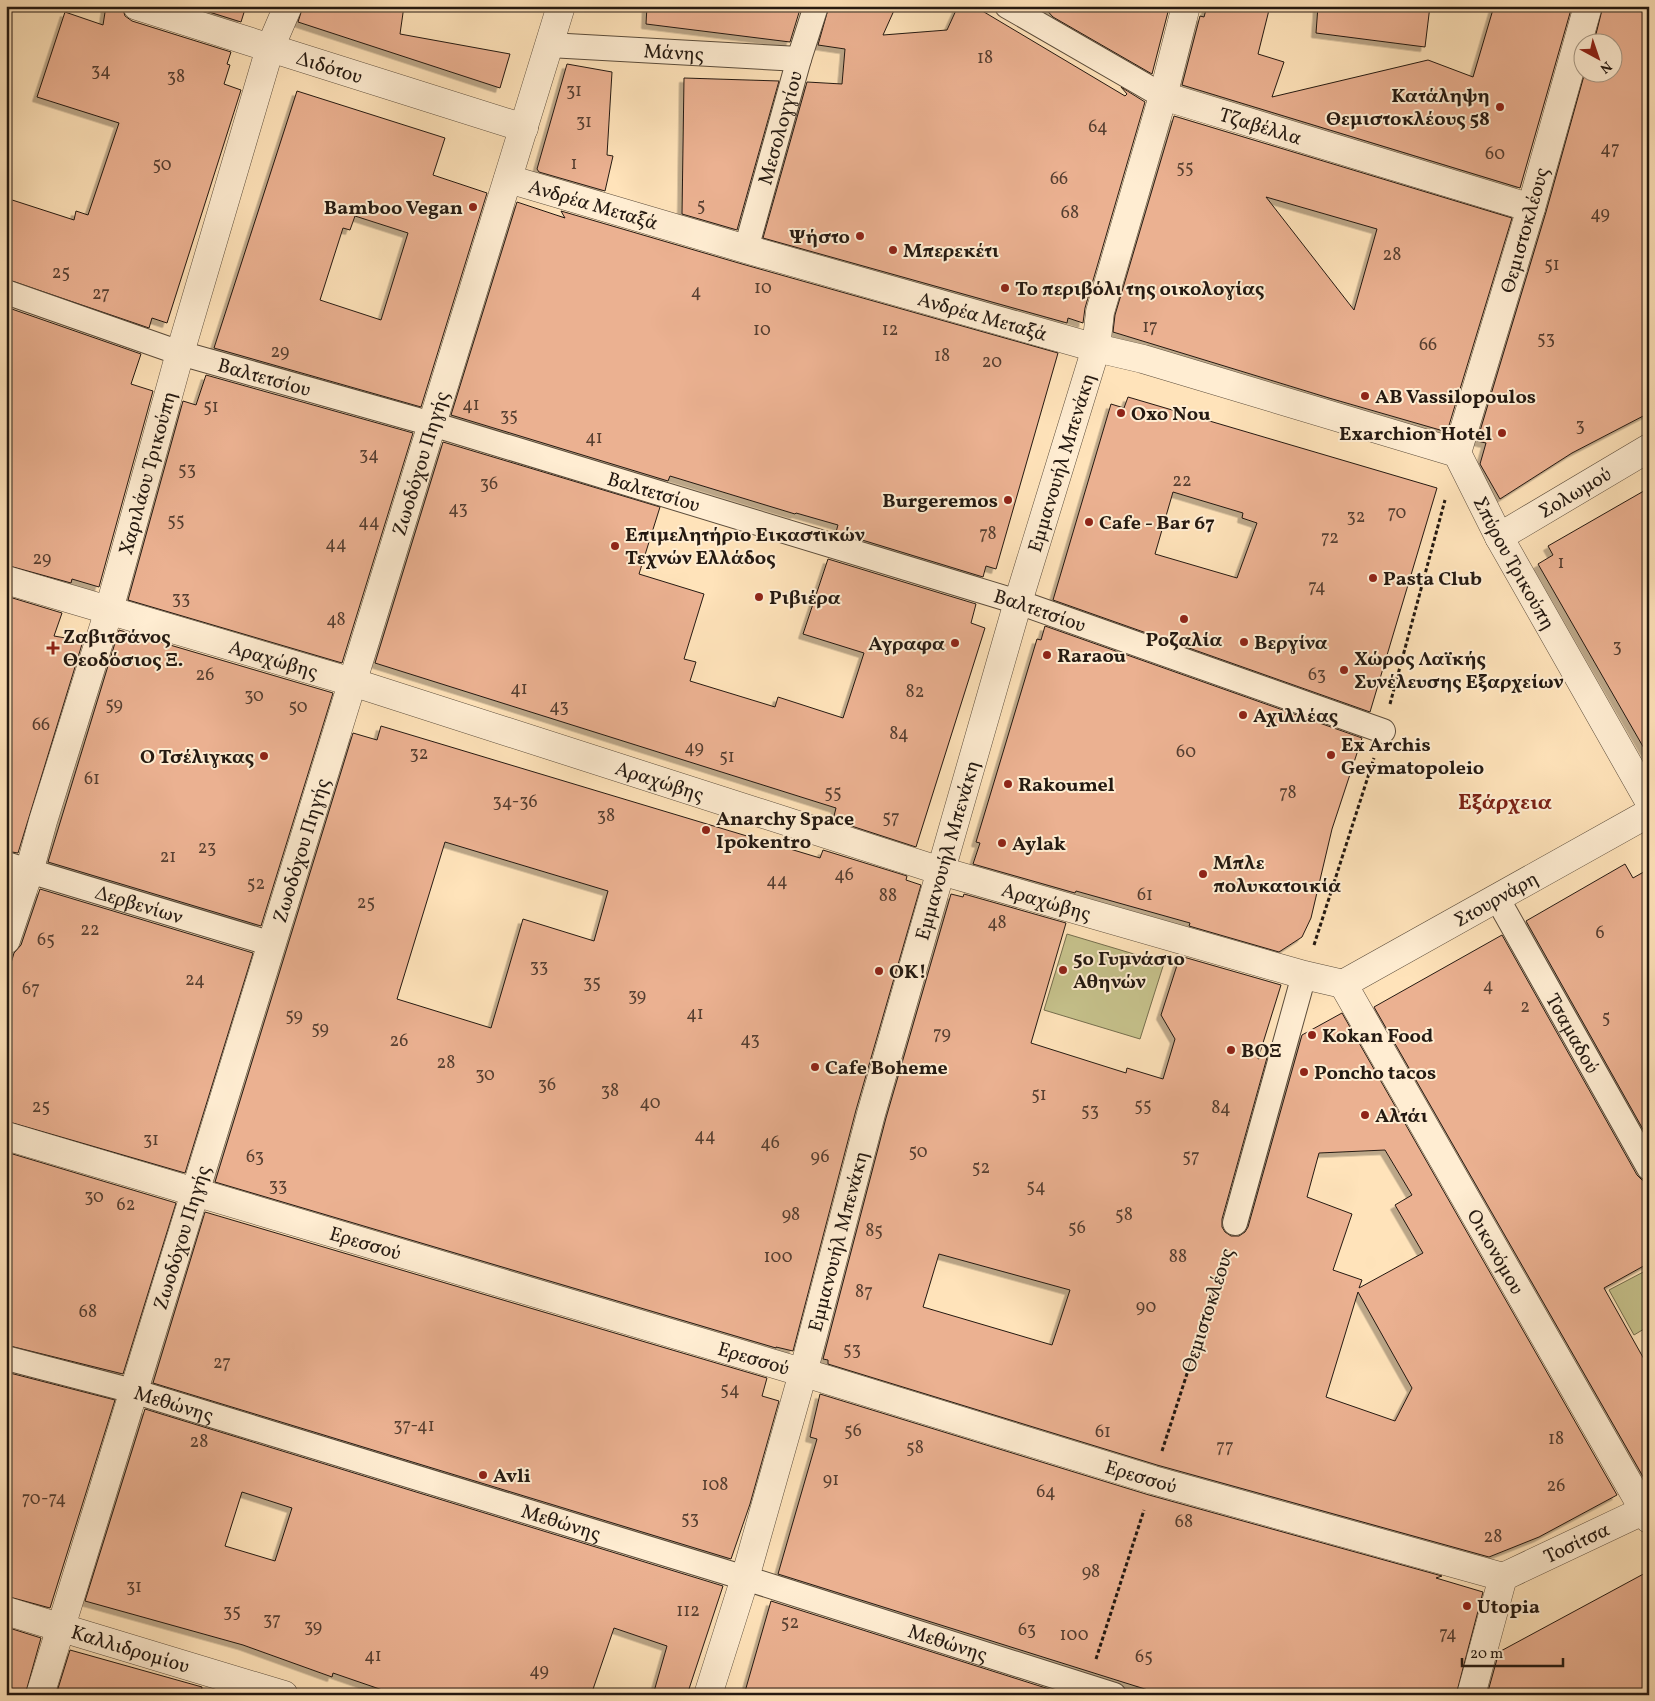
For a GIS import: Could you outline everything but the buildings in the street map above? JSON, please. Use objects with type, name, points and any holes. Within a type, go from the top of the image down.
[{"type":"street","name":"Διδότου","points":[[137,6],[524,128]]},
{"type":"street","name":"Χαριλάου Τρικούπη","points":[[6,940],[18,868],[43,821],[108,610],[180,353],[270,48],[288,6]]},
{"type":"street","name":"Ζωοδόχου Πηγής","points":[[40,1695],[561,6]]},
{"type":"street","name":"Μεσολογγίου","points":[[746,249],[799,59],[816,6]]},
{"type":"street","name":"Τζαβέλλα","points":[[1007,6],[1163,96],[1531,208]]},
{"type":"street","name":"Εμμανουήλ Μπενάκη","points":[[708,1695],[745,1578],[871,1114],[1018,602],[1096,348],[1100,312],[1163,96],[1186,6]]},
{"type":"street","name":"Θεμιστοκλέους","points":[[1458,453],[1531,208],[1588,6]]},
{"type":"street","name":"Μάνης","points":[[549,45],[799,59]]},
{"type":"street","name":"Ανδρέα Μεταξά","points":[[508,179],[746,249],[1096,348],[1152,362],[1458,453]]},
{"type":"street","name":"Βαλτετσίου","points":[[6,292],[180,353],[432,424],[1018,602],[1383,731]]},
{"type":"street","name":"Σολωμού","points":[[1499,536],[1649,448]]},
{"type":"street","name":"Σπύρου Τρικούπη","points":[[1458,453],[1499,536],[1649,801]]},
{"type":"street","name":"Αραχώβης","points":[[6,580],[352,682],[941,870],[1304,975],[1343,984]]},
{"type":"street","name":"Στουρνάρη","points":[[1343,984],[1649,813]]},
{"type":"street","name":"Δερβενίων","points":[[18,868],[272,944]]},
{"type":"street","name":"Τσαμαδού","points":[[1497,898],[1649,1168]]},
{"type":"street","name":"Θεμιστοκλέους","points":[[1236,1223],[1304,975]]},
{"type":"street","name":"Οικονόμου","points":[[1343,984],[1647,1512]]},
{"type":"street","name":"Ερεσσού","points":[[6,1136],[828,1380],[1153,1480],[1503,1576]]},
{"type":"street","name":"Μεθώνης","points":[[6,1358],[133,1391],[745,1578],[1114,1695]]},
{"type":"street","name":"Τοσίτσα","points":[[1503,1576],[1647,1512]]},
{"type":"street","points":[[1471,1695],[1503,1576]]},
{"type":"street","name":"Καλλιδρομίου","points":[[6,1611],[284,1695]]},
{"type":"path","name":"Θεμιστοκλέους","points":[[1102,1643],[1236,1223]]},
{"type":"shaded area","points":[[1067,934],[1164,963],[1140,1039],[1044,1010]]},
{"type":"shaded area","points":[[1649,1269],[1649,1326],[1634,1335],[1609,1290]]},
{"type":"place","name":"Κατάληψη Θεμιστοκλέους 58","points":[[1500,107]]},
{"type":"place","name":"Bamboo Vegan","points":[[473,207]]},
{"type":"place","name":"Ψήστο","points":[[860,236]]},
{"type":"place","name":"Μπερεκέτι","points":[[893,250]]},
{"type":"place","name":"Το περιβόλι της οικολογίας","points":[[1005,288]]},
{"type":"place","name":"AB Vassilopoulos","points":[[1365,396]]},
{"type":"place","name":"Oxo Nou","points":[[1121,413]]},
{"type":"place","name":"Exarchion Hotel","points":[[1502,433]]},
{"type":"place","name":"Burgeremos","points":[[1008,500]]},
{"type":"place","name":"Cafe - Bar 67","points":[[1089,522]]},
{"type":"place","name":"Επιμελητήριο Εικαστικών Τεχνών Ελλάδος","points":[[615,546]]},
{"type":"place","name":"Pasta Club","points":[[1373,578]]},
{"type":"place","name":"Ριβιέρα","points":[[759,597]]},
{"type":"place","name":"Ροζαλία","points":[[1184,619]]},
{"type":"place","name":"Βεργίνα","points":[[1244,642]]},
{"type":"place","name":"Αγραφα","points":[[955,643]]},
{"type":"place","name":"Ζαβιτσάνος Θεοδόσιος Ξ.","points":[[53,648]]},
{"type":"place","name":"Raraou","points":[[1047,655]]},
{"type":"place","name":"Χώρος Λαϊκής Συνέλευσης Εξαρχείων","points":[[1344,670]]},
{"type":"place","name":"Αχιλλέας","points":[[1243,715]]},
{"type":"place","name":"Ex Archis Gevmatopoleio","points":[[1331,755]]},
{"type":"place","name":"Ο Τσέλιγκας","points":[[264,756]]},
{"type":"place","name":"Rakoumel","points":[[1008,784]]},
{"type":"place","name":"Anarchy Space Ipokentro","points":[[706,830]]},
{"type":"place","name":"Aylak","points":[[1002,843]]},
{"type":"place","name":"Μπλε πολυκατοικία","points":[[1203,874]]},
{"type":"place","name":"5ο Γυμνάσιο Αθηνών","points":[[1063,970]]},
{"type":"place","name":"ΟΚ!","points":[[879,971]]},
{"type":"place","name":"Kokan Food","points":[[1312,1035]]},
{"type":"place","name":"ΒΟΞ","points":[[1231,1050]]},
{"type":"place","name":"Cafe Boheme","points":[[815,1067]]},
{"type":"place","name":"Poncho tacos","points":[[1304,1072]]},
{"type":"place","name":"Αλτάι","points":[[1365,1115]]},
{"type":"place","name":"Avli","points":[[483,1475]]},
{"type":"place","name":"Utopia","points":[[1467,1606]]},
{"type":"district","name":"Εξάρχεια","points":[[1505,801]]}]
